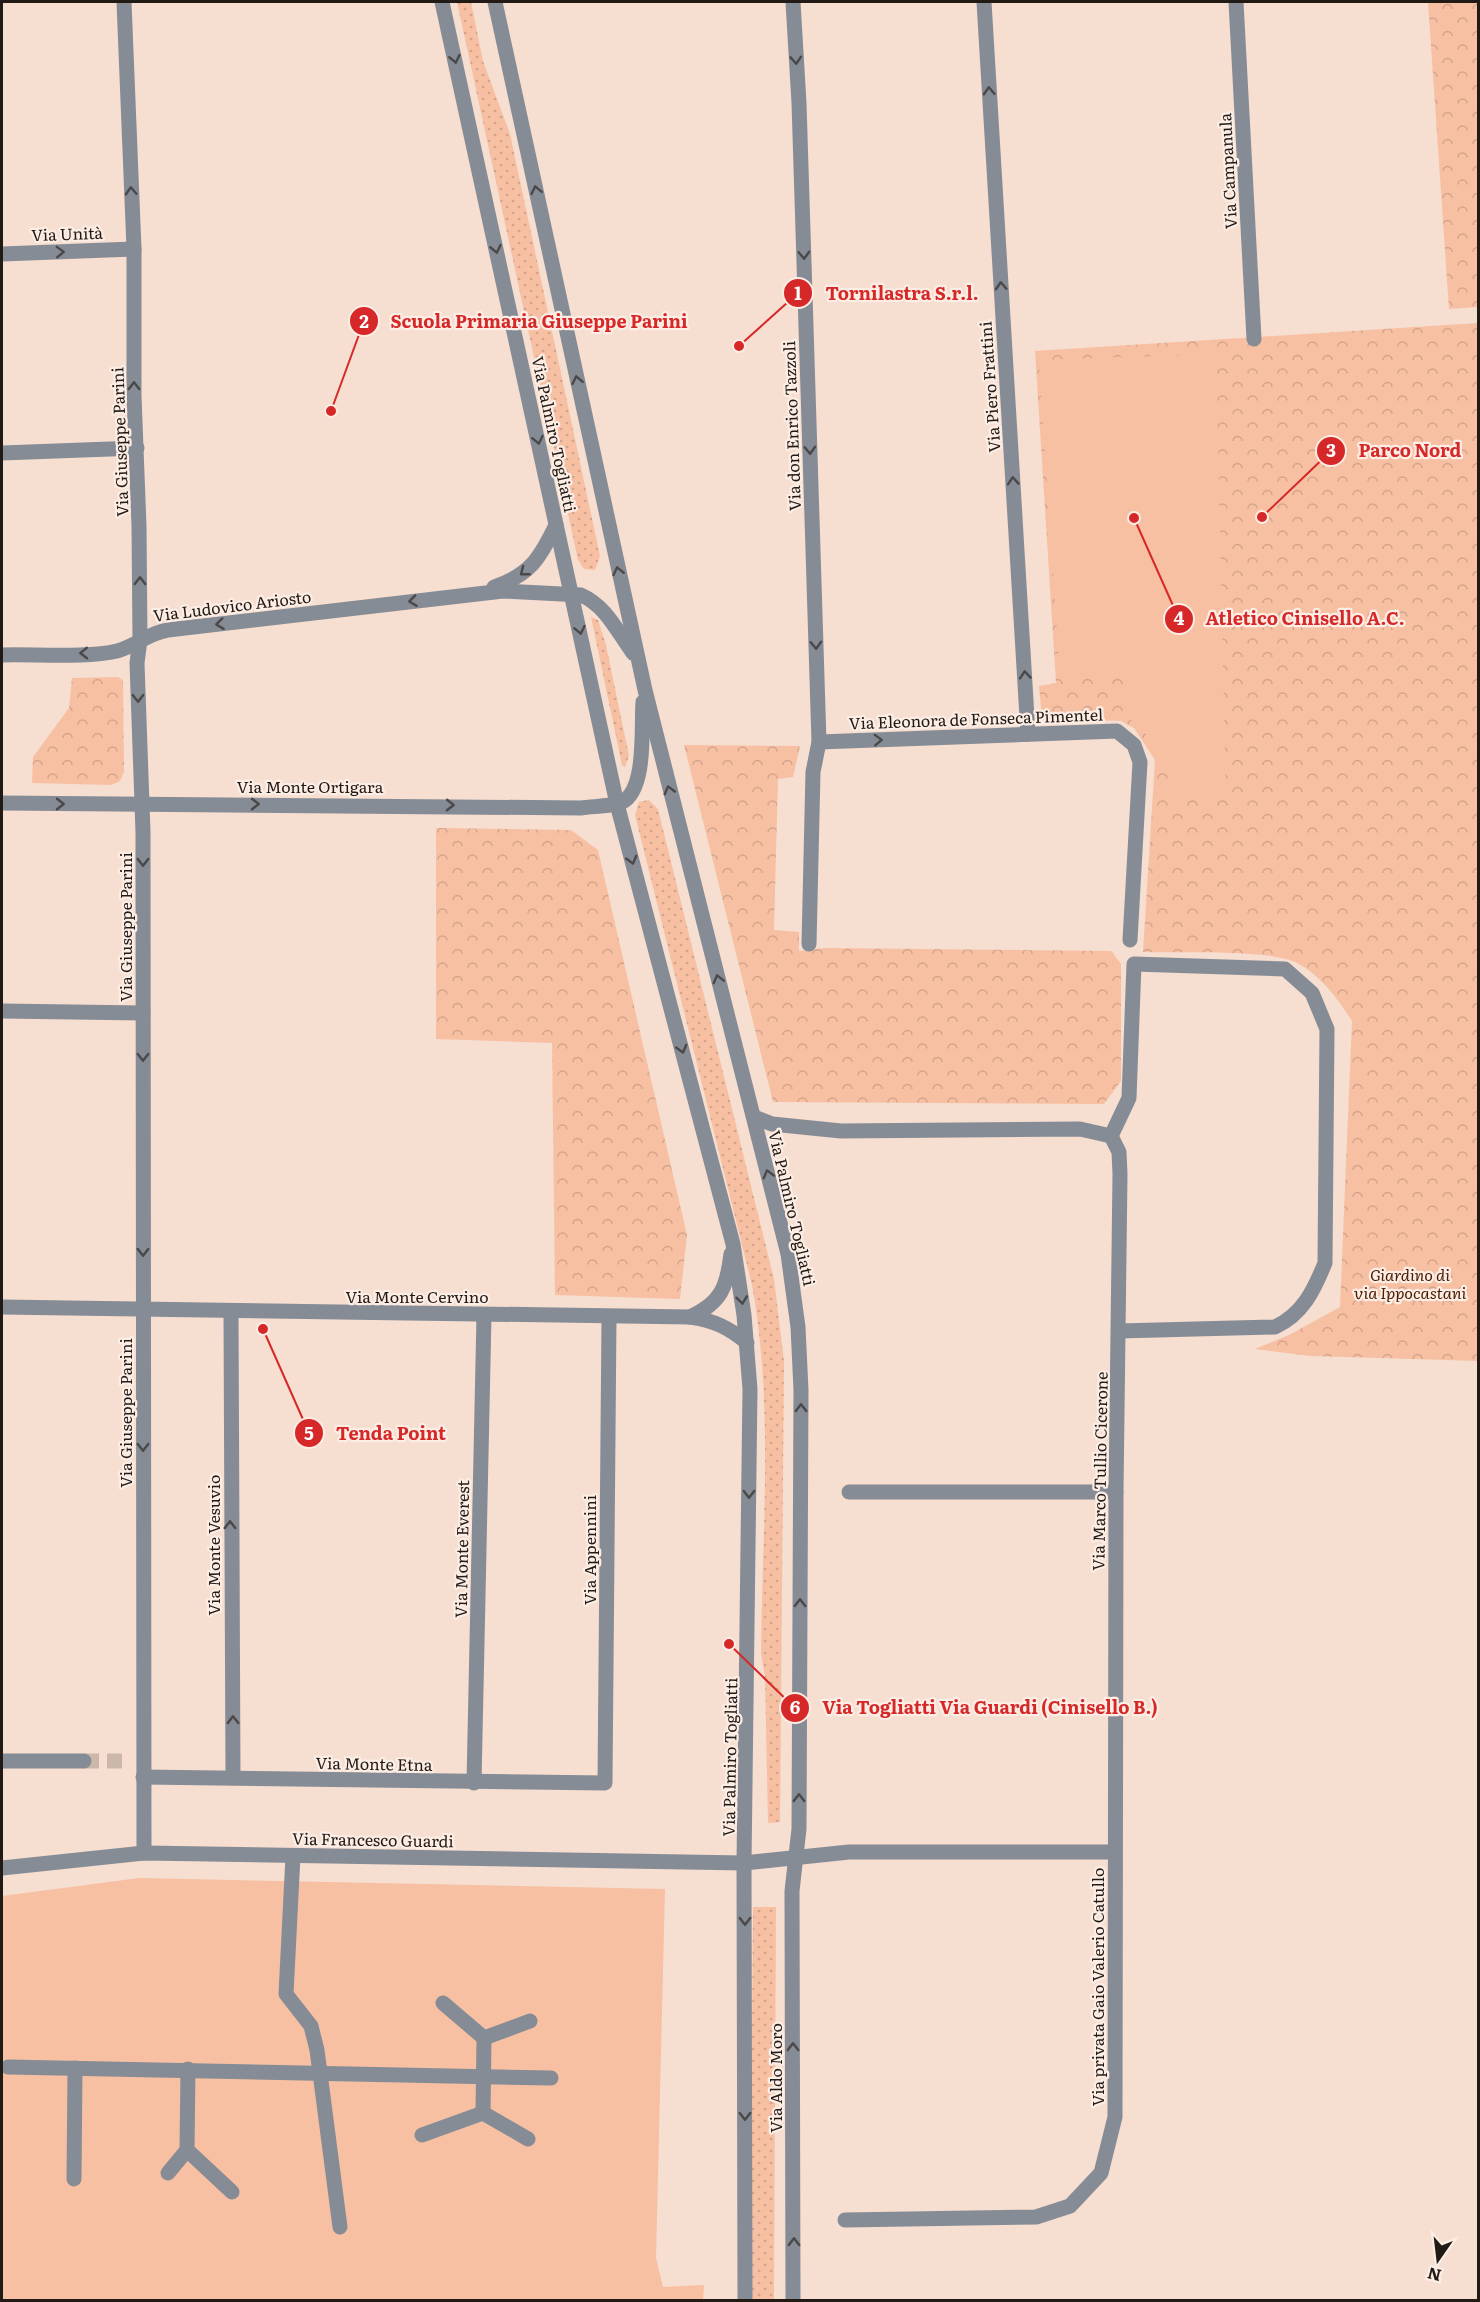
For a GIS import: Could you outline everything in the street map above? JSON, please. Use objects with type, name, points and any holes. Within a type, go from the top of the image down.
[{"type":"street","name":"Via Giuseppe Parini","points":[[124,2],[134,249],[140,640],[137,663],[139,775],[142,804],[143,1311],[136,1761],[143,1777],[144,1853]]},
{"type":"street","name":"Via Palmiro Togliatti","points":[[442,2],[617,804],[733,1244],[747,1343],[749,1637],[744,1863]]},
{"type":"street","name":"Via Palmiro Togliatti","points":[[495,2],[638,661],[788,1254],[800,1348],[798,1856]]},
{"type":"street","name":"Via don Enrico Tazzoli","points":[[792,2],[800,115],[819,742]]},
{"type":"street","name":"Via Piero Frattini","points":[[984,2],[1028,734]]},
{"type":"street","name":"Via Campanula","points":[[1236,2],[1254,339]]},
{"type":"street","name":"Via Unità","points":[[2,254],[134,249]]},
{"type":"street","points":[[2,453],[137,448]]},
{"type":"street","name":"Via Ludovico Ariosto","points":[[471,595],[525,574],[541,555],[556,525]]},
{"type":"street","name":"Via Ludovico Ariosto","points":[[2,655],[115,651],[151,633],[168,630],[516,590],[581,595],[601,606],[638,661]]},
{"type":"street","name":"Via Palmiro Togliatti","points":[[617,804],[632,793],[639,774],[645,690]]},
{"type":"street","name":"Via Eleonora de Fonseca Pimentel","points":[[819,742],[1117,731],[1134,745],[1140,762],[1130,940]]},
{"type":"street","points":[[810,944],[813,772],[819,742]]},
{"type":"street","name":"Via Monte Ortigara","points":[[2,803],[580,807],[617,804]]},
{"type":"street","points":[[754,1117],[772,1124],[820,1130],[1080,1129],[1111,1136],[1129,1098],[1134,964],[1285,969],[1312,993],[1328,1029],[1326,1263],[1311,1297],[1285,1322],[1275,1327],[1119,1331]]},
{"type":"street","points":[[2,1011],[143,1013]]},
{"type":"street","name":"Via Marco Tullio Cicerone","points":[[1111,1136],[1119,1152],[1120,1174],[1114,1852]]},
{"type":"street","points":[[690,1317],[710,1307],[719,1296],[727,1279],[733,1244]]},
{"type":"street","name":"Via Monte Cervino","points":[[2,1307],[143,1311],[690,1317],[706,1319],[723,1326],[747,1343]]},
{"type":"street","name":"Via Monte Vesuvio","points":[[231,1312],[230,1531],[233,1778]]},
{"type":"street","name":"Via Monte Everest","points":[[474,1783],[484,1315]]},
{"type":"street","name":"Via Appennini","points":[[605,1783],[609,1317]]},
{"type":"street","points":[[849,1491],[1116,1491]]},
{"type":"street","points":[[2,1761],[84,1761]]},
{"type":"street","name":"Via Monte Etna","points":[[143,1777],[605,1783]]},
{"type":"street","points":[[798,1856],[849,1852],[1114,1852]]},
{"type":"street","name":"Via privata Gaio Valerio Catullo","points":[[845,2220],[1036,2217],[1070,2206],[1101,2173],[1115,2117],[1114,1852]]},
{"type":"street","name":"Via Francesco Guardi","points":[[2,1868],[144,1853],[744,1863],[798,1856]]},
{"type":"street","points":[[293,1856],[286,1994],[311,2026],[321,2072],[340,2227]]},
{"type":"street","name":"Via Aldo Moro","points":[[794,2301],[792,1891],[798,1856]]},
{"type":"street","name":"Via Aldo Moro","points":[[744,1863],[745,2301]]},
{"type":"street","points":[[443,2003],[484,2038],[483,2112]]},
{"type":"street","points":[[484,2038],[530,2021]]},
{"type":"street","points":[[8,2067],[551,2078]]},
{"type":"street","points":[[74,2179],[75,2068]]},
{"type":"street","points":[[168,2173],[187,2150],[188,2069]]},
{"type":"street","points":[[422,2135],[483,2112]]},
{"type":"street","points":[[483,2112],[528,2139]]},
{"type":"street","points":[[187,2150],[232,2192]]},
{"type":"green space","points":[[457,2],[471,2],[483,61],[510,134],[600,556],[595,570],[584,569],[578,560]]},
{"type":"green space","points":[[1428,2],[1478,2],[1478,307],[1449,309]]},
{"type":"green space","name":"Giardino di via Ippocastani","points":[[1478,323],[1478,1361],[1311,1356],[1255,1349],[1289,1335],[1340,1307],[1352,1021],[1334,995],[1320,980],[1295,962],[1243,953],[1143,952],[1155,760],[1134,728],[1121,721],[1042,718],[1039,686],[1056,683],[1035,351]]},
{"type":"green space","points":[[1216,354],[1226,798],[1170,800],[1172,761],[1155,759],[1150,740],[1138,725],[1126,717],[1124,677],[1060,678],[1039,360]]},
{"type":"green space","points":[[591,617],[598,620],[606,645],[629,756],[625,767],[622,765]]},
{"type":"green space","points":[[118,677],[123,680],[124,772],[120,781],[111,785],[32,783],[33,757],[69,708],[72,678]]},
{"type":"green space","points":[[684,745],[800,746],[793,777],[778,779],[774,930],[799,932],[799,951],[826,948],[1111,951],[1121,964],[1121,1081],[1104,1104],[773,1102]]},
{"type":"green space","points":[[649,800],[658,809],[774,1279],[784,1361],[780,1822],[768,1823],[765,1676],[761,1654],[765,1423],[759,1331],[752,1285],[635,815],[639,802]]},
{"type":"green space","points":[[436,828],[571,830],[598,850],[687,1235],[680,1299],[555,1295],[552,1043],[436,1039]]},
{"type":"green space","points":[[139,1878],[665,1889],[656,2258],[663,2287],[704,2285],[703,2300],[2,2300],[2,1896]]},
{"type":"green space","points":[[753,1907],[776,1907],[774,2300],[750,2300]]},
{"type":"tunnel","points":[[84,1761],[130,1761]]},
{"type":"place","name":"Tornilastra S.r.l.","points":[[739,346]]},
{"type":"place","name":"Scuola Primaria Giuseppe Parini","points":[[331,411]]},
{"type":"place","name":"Parco Nord","points":[[1262,517]]},
{"type":"place","name":"Atletico Cinisello A.C.","points":[[1134,518]]},
{"type":"place","name":"Tenda Point","points":[[263,1329]]},
{"type":"place","name":"Via Togliatti Via Guardi (Cinisello B.)","points":[[729,1644]]}]
